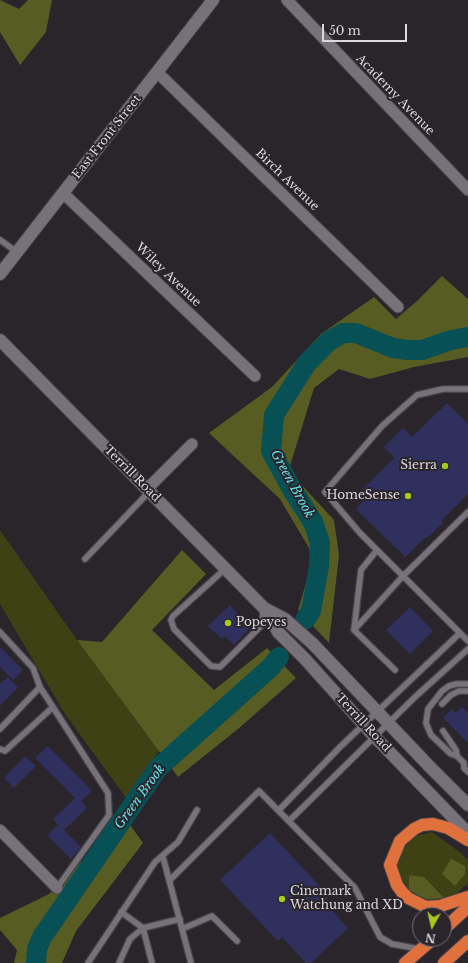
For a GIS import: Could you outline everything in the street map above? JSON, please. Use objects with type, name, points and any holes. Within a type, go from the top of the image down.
[{"type":"highway","points":[[468,840],[448,828],[434,824],[422,825],[400,840],[390,865],[396,885],[402,892],[408,898],[426,907],[440,906],[468,897]]},
{"type":"highway","points":[[452,922],[468,907]]},
{"type":"highway","points":[[444,963],[468,941]]},
{"type":"highway","points":[[405,963],[422,949]]},
{"type":"street","name":"East Front Street","points":[[0,274],[213,0]]},
{"type":"street","name":"Academy Avenue","points":[[287,0],[468,190]]},
{"type":"street","name":"Birch Avenue","points":[[157,72],[398,307]]},
{"type":"street","name":"Wiley Avenue","points":[[63,193],[255,376]]},
{"type":"street","name":"Terrill Road","points":[[0,340],[264,608],[278,632],[305,659],[374,736],[468,832]]},
{"type":"street","points":[[148,490],[192,444]]},
{"type":"street","name":"Terrill Road","points":[[264,608],[285,619],[313,644],[468,805]]},
{"type":"street","points":[[0,830],[57,888]]},
{"type":"lane","points":[[0,240],[17,252]]},
{"type":"lane","points":[[468,389],[443,389],[417,395],[382,426],[324,492],[377,550],[468,641]]},
{"type":"lane","points":[[86,559],[148,490]]},
{"type":"lane","points":[[354,630],[403,576],[468,512]]},
{"type":"lane","points":[[354,630],[361,570],[377,550]]},
{"type":"lane","points":[[225,568],[173,616],[171,620],[174,629],[211,666],[220,667],[262,625],[264,608]]},
{"type":"lane","points":[[354,630],[395,670]]},
{"type":"lane","points":[[0,632],[33,668],[40,687],[108,793],[109,815],[57,888]]},
{"type":"lane","points":[[279,810],[377,712],[460,633]]},
{"type":"lane","points":[[290,820],[374,736],[468,649]]},
{"type":"lane","points":[[468,684],[456,684],[445,689],[434,700],[426,717],[426,723],[431,735],[451,754],[457,756],[466,763],[464,768],[468,772]]},
{"type":"lane","points":[[0,729],[40,687]]},
{"type":"lane","points":[[442,704],[451,695],[459,691],[468,691]]},
{"type":"lane","points":[[0,749],[5,751],[53,707]]},
{"type":"lane","points":[[443,731],[456,750],[457,756]]},
{"type":"lane","points":[[170,880],[259,791],[290,820],[355,888],[380,937],[392,944],[422,949]]},
{"type":"lane","points":[[88,963],[155,862],[163,857],[178,842],[197,810]]},
{"type":"lane","points":[[163,857],[191,963]]},
{"type":"lane","points":[[121,912],[143,928],[152,963]]},
{"type":"lane","points":[[182,929],[212,916],[237,941]]},
{"type":"lane","points":[[119,963],[130,939],[143,928],[180,919]]},
{"type":"green space","points":[[0,0],[19,9],[28,0],[52,0],[46,32],[20,65],[0,32]]},
{"type":"green space","points":[[442,276],[468,299],[468,357],[414,367],[370,379],[339,369],[314,388],[290,466],[298,481],[334,520],[339,555],[329,643],[298,610],[311,566],[309,548],[280,499],[209,433],[272,387],[321,334],[374,297],[396,319]]},
{"type":"green space","points":[[0,530],[77,640],[159,751],[127,799],[65,714],[0,604]]},
{"type":"green space","points":[[182,550],[206,574],[152,630],[214,690],[267,648],[296,678],[238,729],[178,777],[77,640],[102,642]]},
{"type":"green space","points":[[121,812],[143,843],[76,931],[62,963],[14,963],[17,950],[0,930],[0,918],[49,894],[87,856]]},
{"type":"green space","points":[[432,832],[461,853],[468,860],[468,883],[451,899],[436,902],[420,899],[408,891],[400,880],[397,866],[403,848],[415,836]]},
{"type":"green space","points":[[451,859],[465,866],[465,874],[455,886],[442,874]]},
{"type":"green space","points":[[409,875],[424,877],[444,898],[426,899],[409,890]]},
{"type":"building","name":"HomeSense","points":[[447,403],[468,424],[468,494],[441,521],[443,523],[405,557],[356,509],[365,499],[359,493],[394,458],[384,447],[403,428],[412,437]]},
{"type":"building","name":"Popeyes","points":[[230,605],[250,628],[234,645],[225,636],[222,639],[208,626]]},
{"type":"building","points":[[410,607],[433,631],[410,654],[386,630]]},
{"type":"building","points":[[0,647],[23,670],[13,680],[0,667]]},
{"type":"building","points":[[8,677],[18,687],[0,706],[0,684]]},
{"type":"building","points":[[462,707],[468,713],[468,743],[443,718],[452,709],[456,713]]},
{"type":"building","points":[[48,746],[92,791],[81,801],[87,808],[64,830],[81,847],[71,859],[47,835],[58,825],[53,819],[75,798],[35,758]]},
{"type":"building","points":[[25,756],[36,766],[14,788],[4,778]]},
{"type":"building","name":"Cinemark Watchung and XD","points":[[270,833],[329,896],[324,902],[348,928],[311,963],[306,963],[282,937],[278,941],[220,880]]},
{"type":"waterway","name":"Green Brook","points":[[305,620],[311,611],[319,566],[320,543],[313,522],[293,491],[271,451],[274,415],[307,363],[329,341],[343,333],[356,333],[393,348],[408,350],[422,350],[451,340],[468,337]]},
{"type":"waterway","name":"Green Brook","points":[[36,963],[37,949],[42,937],[158,768],[271,667],[279,657]]},
{"type":"place","name":"Sierra","points":[[445,466]]},
{"type":"place","name":"HomeSense","points":[[408,496]]},
{"type":"place","name":"Popeyes","points":[[228,623]]},
{"type":"place","name":"Cinemark Watchung and XD","points":[[282,899]]}]
